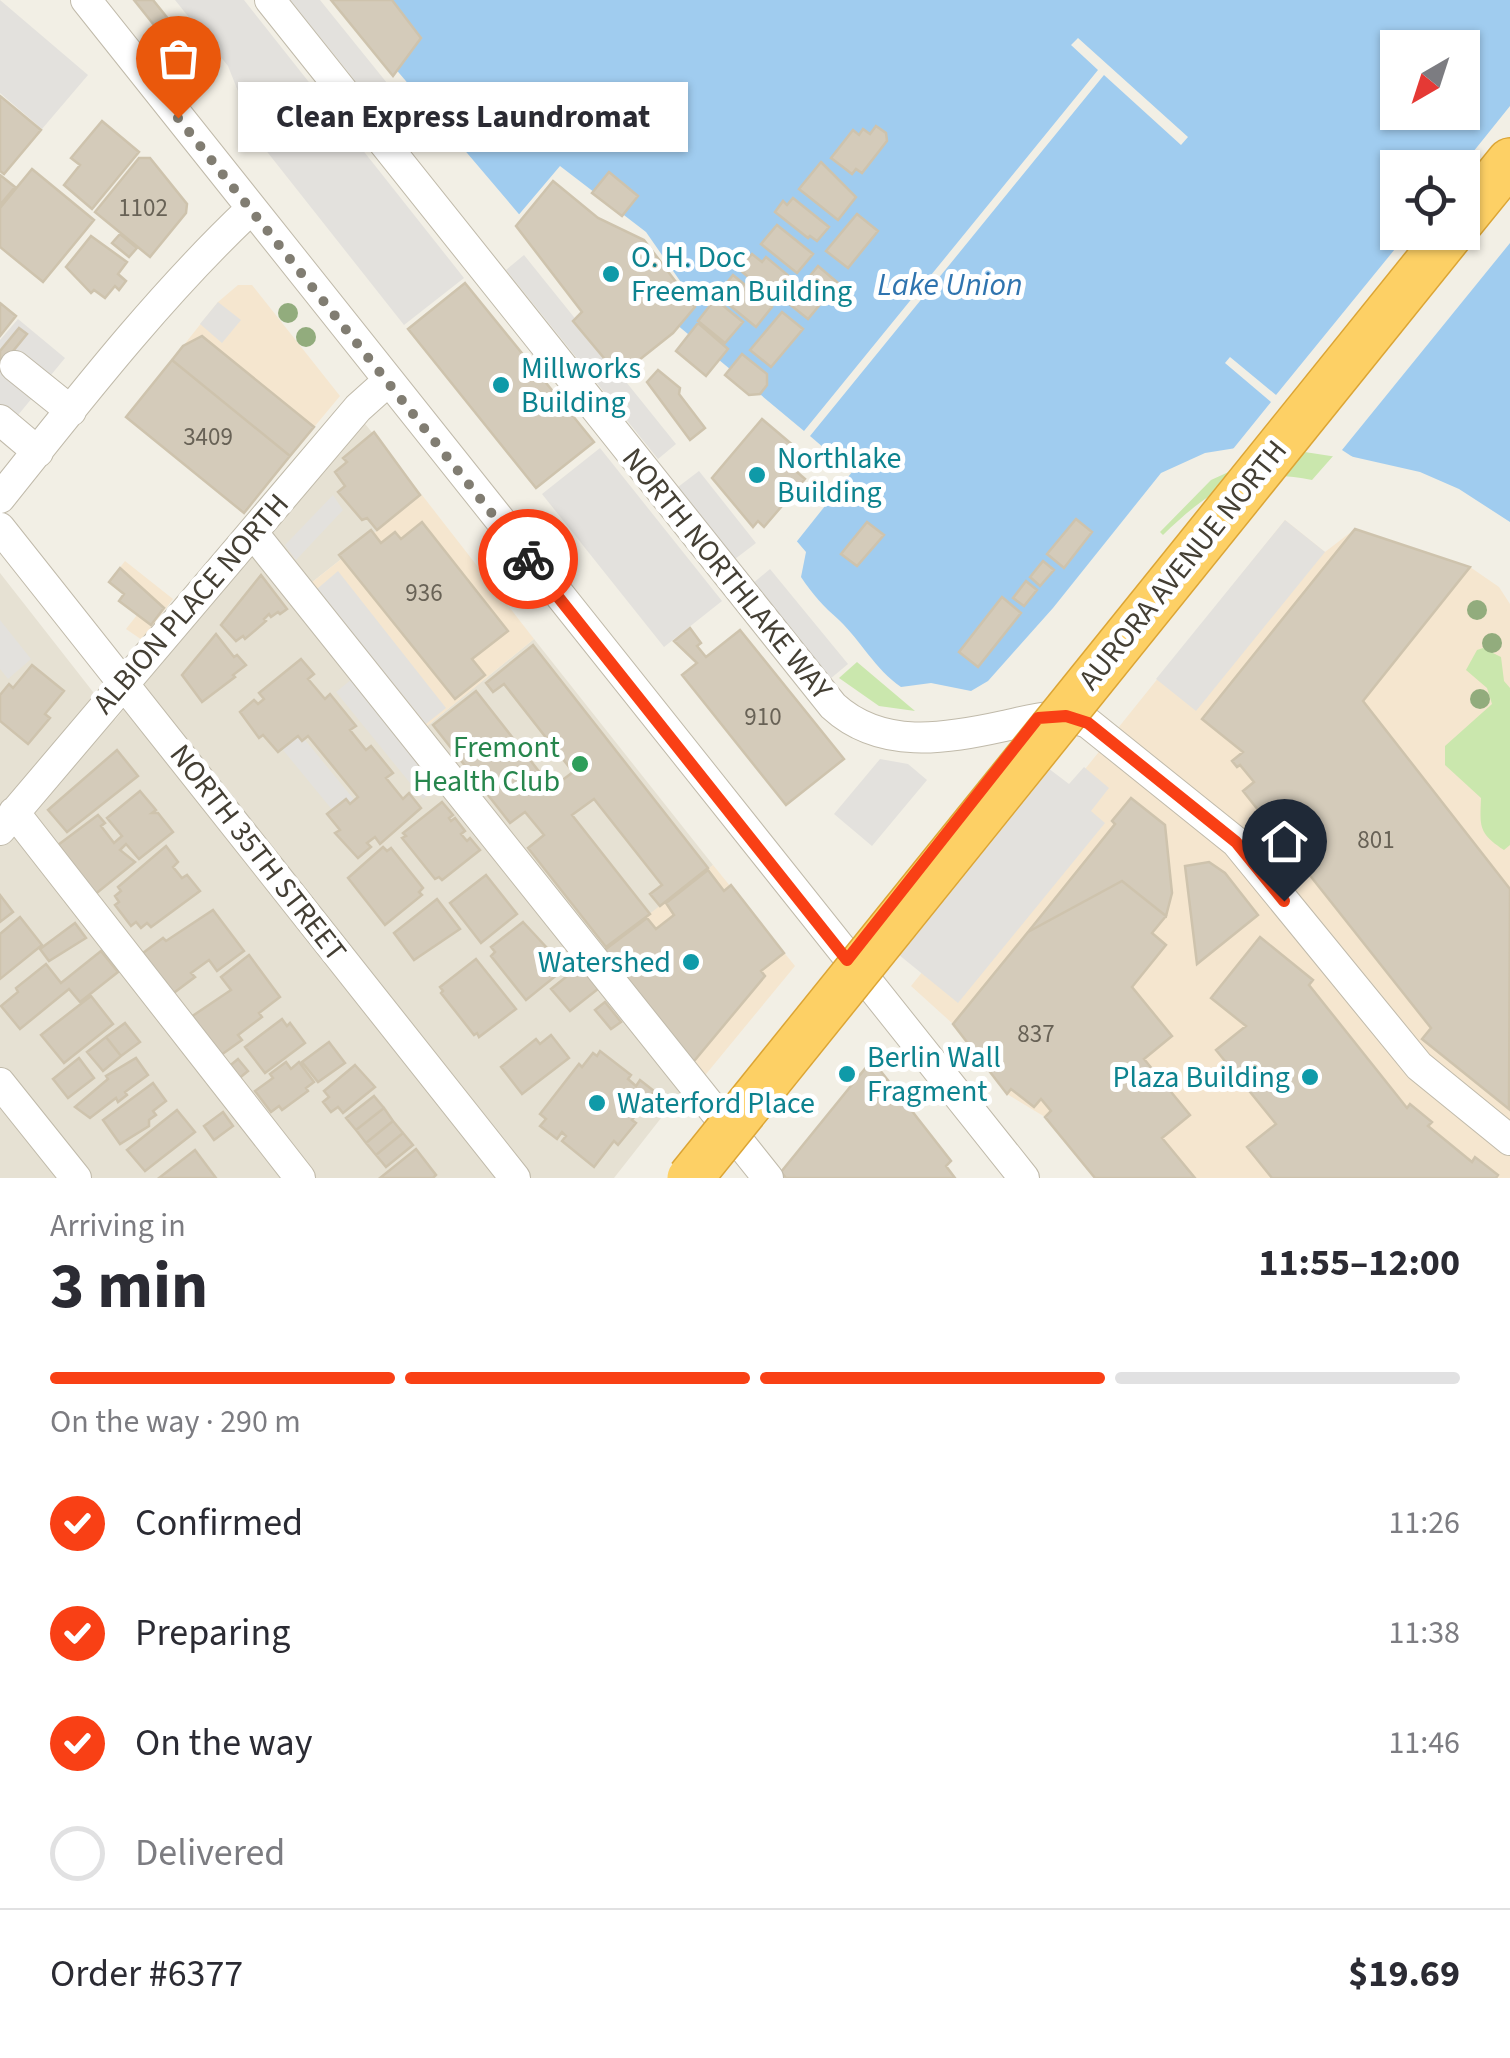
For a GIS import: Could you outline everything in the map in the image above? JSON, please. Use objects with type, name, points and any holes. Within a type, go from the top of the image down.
[{"type":"highway","points":[[1480,198],[1510,161]]},
{"type":"highway","name":"AURORA AVENUE NORTH","points":[[690,1178],[1438,250]]},
{"type":"street","points":[[86,0],[1024,1178]]},
{"type":"street","name":"NORTH NORTHLAKE WAY","points":[[270,0],[832,706],[857,725],[900,738],[964,734],[1038,718],[1066,716],[1088,723],[1236,842],[1419,1066],[1510,1140]]},
{"type":"street","points":[[0,498],[211,247],[250,210]]},
{"type":"street","points":[[15,366],[71,411]]},
{"type":"street","name":"ALBION PLACE NORTH","points":[[7,821],[358,408],[387,382]]},
{"type":"street","points":[[0,420],[38,452]]},
{"type":"street","name":"NORTH 35TH STREET","points":[[0,528],[515,1178]]},
{"type":"street","points":[[252,534],[768,1178]]},
{"type":"street","points":[[676,1178],[1038,718]]},
{"type":"street","points":[[7,821],[300,1178]]},
{"type":"street","points":[[4,1098],[76,1178]]},
{"type":"shaded area","points":[[0,0],[88,75],[42,129],[0,93]]},
{"type":"shaded area","points":[[175,0],[244,0],[464,278],[404,325],[257,139],[228,66]]},
{"type":"shaded area","points":[[290,0],[320,0],[387,83],[369,98]]},
{"type":"shaded area","points":[[524,255],[676,444],[658,459],[506,270]]},
{"type":"shaded area","points":[[238,285],[252,285],[340,396],[290,456],[172,360],[218,302]]},
{"type":"shaded area","points":[[218,302],[241,320],[222,343],[200,324]]},
{"type":"shaded area","points":[[18,319],[65,358],[0,437],[0,340]]},
{"type":"shaded area","points":[[362,420],[422,495],[306,587],[421,731],[534,639],[713,865],[586,964],[683,1090],[614,1178],[0,1178],[0,573],[115,720]]},
{"type":"shaded area","points":[[600,448],[722,601],[664,647],[542,494]]},
{"type":"shaded area","points":[[699,471],[756,543],[735,559],[678,487]]},
{"type":"shaded area","points":[[333,495],[343,510],[296,560],[285,545]]},
{"type":"shaded area","points":[[422,495],[534,639],[421,731],[306,587]]},
{"type":"shaded area","points":[[1285,520],[1325,552],[1355,529],[1470,567],[1499,587],[1510,604],[1510,1178],[1095,1178],[1045,1117],[1007,1094],[953,1024],[911,986]]},
{"type":"shaded area","points":[[1285,520],[1325,552],[1196,711],[1156,679]]},
{"type":"shaded area","points":[[125,561],[173,599],[142,640],[126,629],[137,615],[119,601],[124,594],[109,582]]},
{"type":"shaded area","points":[[770,569],[848,664],[830,679],[752,584]]},
{"type":"shaded area","points":[[338,571],[446,708],[426,724],[317,589]]},
{"type":"shaded area","points":[[0,620],[31,659],[8,679],[0,669]]},
{"type":"shaded area","points":[[352,679],[439,786],[423,799],[336,692]]},
{"type":"shaded area","points":[[292,724],[361,808],[343,823],[274,739]]},
{"type":"shaded area","points":[[880,759],[908,764],[927,780],[872,846],[834,814]]},
{"type":"shaded area","points":[[1044,765],[1069,784],[1084,767],[1109,788],[1091,811],[1105,823],[958,1003],[893,950]]},
{"type":"shaded area","name":"Watershed","points":[[713,865],[795,966],[702,1079],[601,951]]},
{"type":"green space","points":[[1266,455],[1334,455],[1312,480],[1267,476],[1230,485],[1196,505],[1163,535],[1160,532],[1211,480]]},
{"type":"green space","points":[[1483,648],[1501,657],[1504,681],[1510,688],[1510,845],[1504,850],[1482,828],[1481,798],[1445,765],[1445,746],[1492,704],[1487,688],[1466,670],[1477,650]]},
{"type":"green space","points":[[857,662],[915,711],[879,706],[839,678]]},
{"type":"water","name":"Lake Union","points":[[337,0],[1510,0],[1510,522],[1459,489],[1420,472],[1273,442],[1205,453],[1161,473],[1053,608],[988,681],[971,691],[931,683],[901,687],[801,577],[806,552]]},
{"type":"pier","points":[[1078,38],[1188,137],[1181,145],[1104,75],[810,436],[852,472],[794,545],[516,218],[560,166],[646,232],[694,301],[676,324],[804,431],[1098,70],[1071,45]]},
{"type":"pier","points":[[1510,106],[1510,243],[1342,450],[1368,467],[1337,457],[1273,447],[1229,454],[1271,402],[1225,363],[1230,357],[1276,395],[1394,250],[1480,250],[1480,150],[1475,150]]},
{"type":"building","points":[[134,0],[153,0],[210,71],[198,80]]},
{"type":"building","points":[[331,0],[392,0],[421,38],[393,76]]},
{"type":"building","points":[[0,96],[41,130],[4,174],[0,171]]},
{"type":"building","points":[[102,121],[139,152],[92,209],[64,185],[80,165],[71,158]]},
{"type":"building","points":[[876,126],[886,133],[887,141],[862,173],[856,169],[852,174],[831,158],[853,130],[859,135],[863,129],[870,134]]},
{"type":"building","points":[[139,158],[150,158],[187,204],[186,213],[150,257],[95,212]]},
{"type":"building","points":[[821,162],[856,197],[838,220],[799,189]]},
{"type":"building","points":[[32,169],[94,220],[43,282],[0,247],[0,208]]},
{"type":"building","points":[[609,172],[638,196],[622,216],[592,193]]},
{"type":"building","points":[[0,175],[15,187],[0,205]]},
{"type":"building","name":"O. H. Doc Freeman Building","points":[[553,181],[598,218],[644,240],[695,307],[673,333],[619,376],[573,321],[582,312],[516,226]]},
{"type":"building","points":[[793,198],[829,227],[817,241],[775,212],[783,201],[787,205]]},
{"type":"building","points":[[857,214],[878,231],[848,268],[826,251]]},
{"type":"building","points":[[777,225],[813,254],[797,273],[761,244]]},
{"type":"building","points":[[120,234],[137,248],[129,257],[112,243]]},
{"type":"building","points":[[91,236],[127,262],[118,274],[126,281],[119,290],[115,286],[105,298],[94,290],[91,293],[66,267]]},
{"type":"building","points":[[752,254],[762,262],[766,257],[790,277],[792,282],[776,301],[739,269]]},
{"type":"building","points":[[818,266],[838,283],[808,319],[788,303]]},
{"type":"building","points":[[733,275],[772,307],[756,327],[717,295]]},
{"type":"building","name":"Millworks Building","points":[[465,283],[594,442],[536,488],[408,329]]},
{"type":"building","points":[[715,299],[743,322],[725,343],[698,321]]},
{"type":"building","points":[[0,303],[16,316],[0,336]]},
{"type":"building","points":[[782,312],[803,329],[771,367],[750,350]]},
{"type":"building","points":[[698,323],[728,349],[706,376],[676,351]]},
{"type":"building","points":[[19,328],[27,334],[0,367],[0,351]]},
{"type":"building","points":[[202,336],[314,427],[290,456],[172,360],[183,346]]},
{"type":"building","points":[[742,354],[767,374],[767,385],[760,394],[749,395],[725,375]]},
{"type":"building","points":[[172,360],[290,456],[244,513],[126,417]]},
{"type":"building","points":[[658,370],[680,388],[679,394],[705,428],[690,440],[647,382]]},
{"type":"building","name":"Northlake Building","points":[[762,419],[808,458],[797,472],[805,479],[764,527],[758,521],[753,527],[712,478]]},
{"type":"building","points":[[374,432],[420,495],[377,530],[367,518],[362,520],[338,492],[345,486],[335,472],[347,462],[343,458]]},
{"type":"building","points":[[1076,519],[1092,532],[1064,568],[1047,554]]},
{"type":"building","points":[[422,522],[508,631],[472,659],[485,675],[455,699],[339,555],[371,530],[381,543],[395,532],[401,539]]},
{"type":"building","points":[[867,522],[884,535],[857,566],[841,554]]},
{"type":"building","points":[[1355,529],[1470,567],[1363,701],[1510,889],[1509,1109],[1422,1039],[1431,1028],[1243,791],[1254,782],[1232,761],[1243,752],[1202,719]]},
{"type":"building","points":[[1043,561],[1054,570],[1040,586],[1030,577]]},
{"type":"building","points":[[120,568],[164,608],[151,625],[119,601],[124,594],[109,582]]},
{"type":"building","points":[[261,575],[287,609],[271,617],[269,614],[245,639],[243,636],[236,641],[221,625]]},
{"type":"building","points":[[1026,581],[1037,590],[1024,606],[1013,598]]},
{"type":"building","points":[[1002,597],[1021,613],[978,667],[959,652]]},
{"type":"building","points":[[690,628],[706,657],[740,630],[844,759],[786,805],[682,675],[697,663],[674,641]]},
{"type":"building","points":[[216,634],[234,657],[237,655],[246,665],[202,702],[182,675]]},
{"type":"building","points":[[533,645],[708,868],[660,906],[650,894],[662,885],[594,799],[572,815],[650,914],[606,947],[528,848],[544,835],[525,812],[510,823],[433,725],[476,691],[552,788],[573,772],[504,684],[493,692],[486,683]]},
{"type":"building","points":[[301,659],[314,674],[308,679],[325,699],[330,694],[356,726],[350,730],[366,750],[371,746],[393,773],[386,778],[403,799],[409,793],[421,808],[380,844],[375,837],[367,843],[371,847],[358,858],[335,833],[340,830],[327,814],[346,799],[350,804],[358,797],[308,736],[302,741],[298,736],[278,752],[263,735],[259,738],[240,712],[254,700],[258,704],[264,699],[259,693]]},
{"type":"building","points":[[32,665],[64,691],[45,714],[50,718],[28,744],[0,721],[0,695],[9,684],[13,688]]},
{"type":"building","points":[[117,750],[138,776],[67,832],[48,810]]},
{"type":"building","points":[[140,791],[156,810],[152,813],[158,813],[173,832],[139,859],[126,844],[120,850],[135,862],[93,896],[54,848],[98,815],[114,843],[122,836],[107,818]]},
{"type":"building","points":[[1131,798],[1165,825],[1172,893],[1166,916],[1122,881],[1028,932],[1115,824],[1112,821]]},
{"type":"building","points":[[442,802],[453,815],[451,821],[455,818],[465,831],[461,834],[480,850],[442,880],[435,879],[402,838],[406,836],[403,833]]},
{"type":"building","points":[[166,846],[178,862],[173,867],[182,878],[187,875],[200,891],[151,927],[147,923],[141,928],[136,922],[131,926],[115,905],[119,902],[115,896],[121,891],[118,887]]},
{"type":"building","points":[[383,847],[387,851],[391,848],[423,888],[419,892],[422,895],[385,925],[348,878]]},
{"type":"building","points":[[1209,862],[1225,873],[1258,915],[1197,964],[1185,866]]},
{"type":"building","name":"Watershed","points":[[708,870],[724,891],[731,885],[784,953],[761,971],[765,976],[695,1060],[688,1063],[602,952],[647,918],[656,929],[674,915],[666,903]]},
{"type":"building","points":[[486,875],[517,914],[481,943],[450,903]]},
{"type":"building","points":[[1122,881],[1166,916],[1152,933],[1166,945],[1132,987],[1172,1036],[1144,1059],[1190,1115],[1162,1138],[1195,1178],[1095,1178],[1045,1117],[1051,1111],[1041,1099],[1034,1107],[1011,1089],[1007,1094],[953,1024],[1028,932]]},
{"type":"building","points":[[0,895],[13,912],[0,922]]},
{"type":"building","points":[[437,899],[460,929],[414,960],[394,933]]},
{"type":"building","points":[[213,910],[244,951],[217,971],[209,960],[191,973],[195,977],[167,998],[135,959]]},
{"type":"building","points":[[20,917],[42,945],[0,979],[0,934]]},
{"type":"building","points":[[523,922],[563,970],[526,1000],[491,956],[495,952],[491,947]]},
{"type":"building","points":[[75,923],[86,938],[49,961],[40,949]]},
{"type":"building","name":"Plaza Building","points":[[1260,937],[1313,980],[1309,985],[1407,1108],[1410,1104],[1432,1122],[1428,1126],[1472,1162],[1475,1157],[1498,1175],[1496,1178],[1272,1178],[1247,1147],[1276,1124],[1216,1050],[1246,1026],[1211,998]]},
{"type":"building","points":[[101,951],[118,972],[80,1002],[69,989],[20,1029],[1,1006],[46,964],[61,983]]},
{"type":"building","points":[[249,955],[280,997],[238,1035],[242,1040],[214,1060],[185,1021],[231,990],[221,977]]},
{"type":"building","points":[[476,959],[516,1009],[479,1037],[440,987]]},
{"type":"building","points":[[581,965],[603,985],[570,1011],[551,989]]},
{"type":"building","points":[[91,996],[113,1024],[64,1063],[41,1035]]},
{"type":"building","points":[[605,1002],[621,1022],[611,1029],[595,1010]]},
{"type":"building","points":[[282,1019],[287,1026],[290,1023],[305,1043],[265,1073],[245,1047]]},
{"type":"building","points":[[125,1023],[140,1042],[121,1056],[106,1037]]},
{"type":"building","points":[[551,1035],[569,1058],[522,1094],[501,1067],[536,1039],[540,1044]]},
{"type":"building","points":[[106,1037],[121,1056],[103,1071],[87,1052]]},
{"type":"building","points":[[329,1042],[345,1063],[318,1082],[302,1062]]},
{"type":"building","name":"Waterford Place","points":[[600,1051],[631,1075],[628,1079],[636,1086],[640,1080],[654,1091],[632,1120],[636,1123],[618,1145],[614,1141],[594,1167],[562,1141],[566,1136],[562,1132],[557,1139],[540,1126],[546,1119],[540,1114],[579,1064],[582,1067],[593,1053],[597,1056]]},
{"type":"building","points":[[79,1058],[94,1078],[68,1098],[53,1079]]},
{"type":"building","points":[[136,1058],[148,1075],[125,1092],[127,1095],[118,1102],[116,1098],[90,1118],[75,1107],[108,1079],[106,1076]]},
{"type":"building","points":[[238,1059],[248,1071],[231,1085],[221,1073]]},
{"type":"building","points":[[872,1060],[951,1161],[946,1166],[955,1178],[786,1178],[781,1172]]},
{"type":"building","points":[[286,1062],[291,1069],[299,1062],[314,1082],[282,1110],[279,1106],[271,1112],[255,1091]]},
{"type":"building","points":[[355,1065],[375,1087],[343,1113],[338,1107],[331,1112],[323,1102],[329,1097],[324,1091]]},
{"type":"building","points":[[153,1083],[166,1101],[153,1111],[156,1115],[149,1120],[149,1126],[120,1144],[103,1120]]},
{"type":"building","points":[[374,1096],[384,1108],[356,1130],[346,1118]]},
{"type":"building","points":[[384,1108],[393,1121],[366,1143],[356,1130]]},
{"type":"building","points":[[177,1110],[195,1132],[145,1171],[127,1150]]},
{"type":"building","points":[[223,1112],[233,1126],[214,1140],[204,1126]]},
{"type":"building","points":[[393,1121],[403,1133],[376,1155],[366,1143]]},
{"type":"building","points":[[403,1133],[413,1145],[386,1167],[376,1155]]},
{"type":"building","points":[[416,1149],[436,1175],[433,1178],[380,1178]]},
{"type":"building","points":[[195,1150],[216,1178],[159,1178]]},
{"type":"way so far","points":[[178,118],[528,559]]},
{"type":"place","name":"Clean Express Laundromat","points":[[178,118]]},
{"type":"place","name":"O. H. Doc Freeman Building","points":[[611,274]]},
{"type":"place","name":"Millworks Building","points":[[501,385]]},
{"type":"place","name":"Northlake Building","points":[[757,475]]},
{"type":"place","name":"Fremont Health Club","points":[[580,764]]},
{"type":"place","name":"Watershed","points":[[691,962]]},
{"type":"place","name":"Berlin Wall Fragment","points":[[847,1074]]},
{"type":"place","name":"Plaza Building","points":[[1310,1077]]},
{"type":"place","name":"Waterford Place","points":[[597,1103]]},
{"type":"route","points":[[528,559],[847,960],[1038,718],[1066,716],[1088,723],[1236,842],[1284,901]]}]
